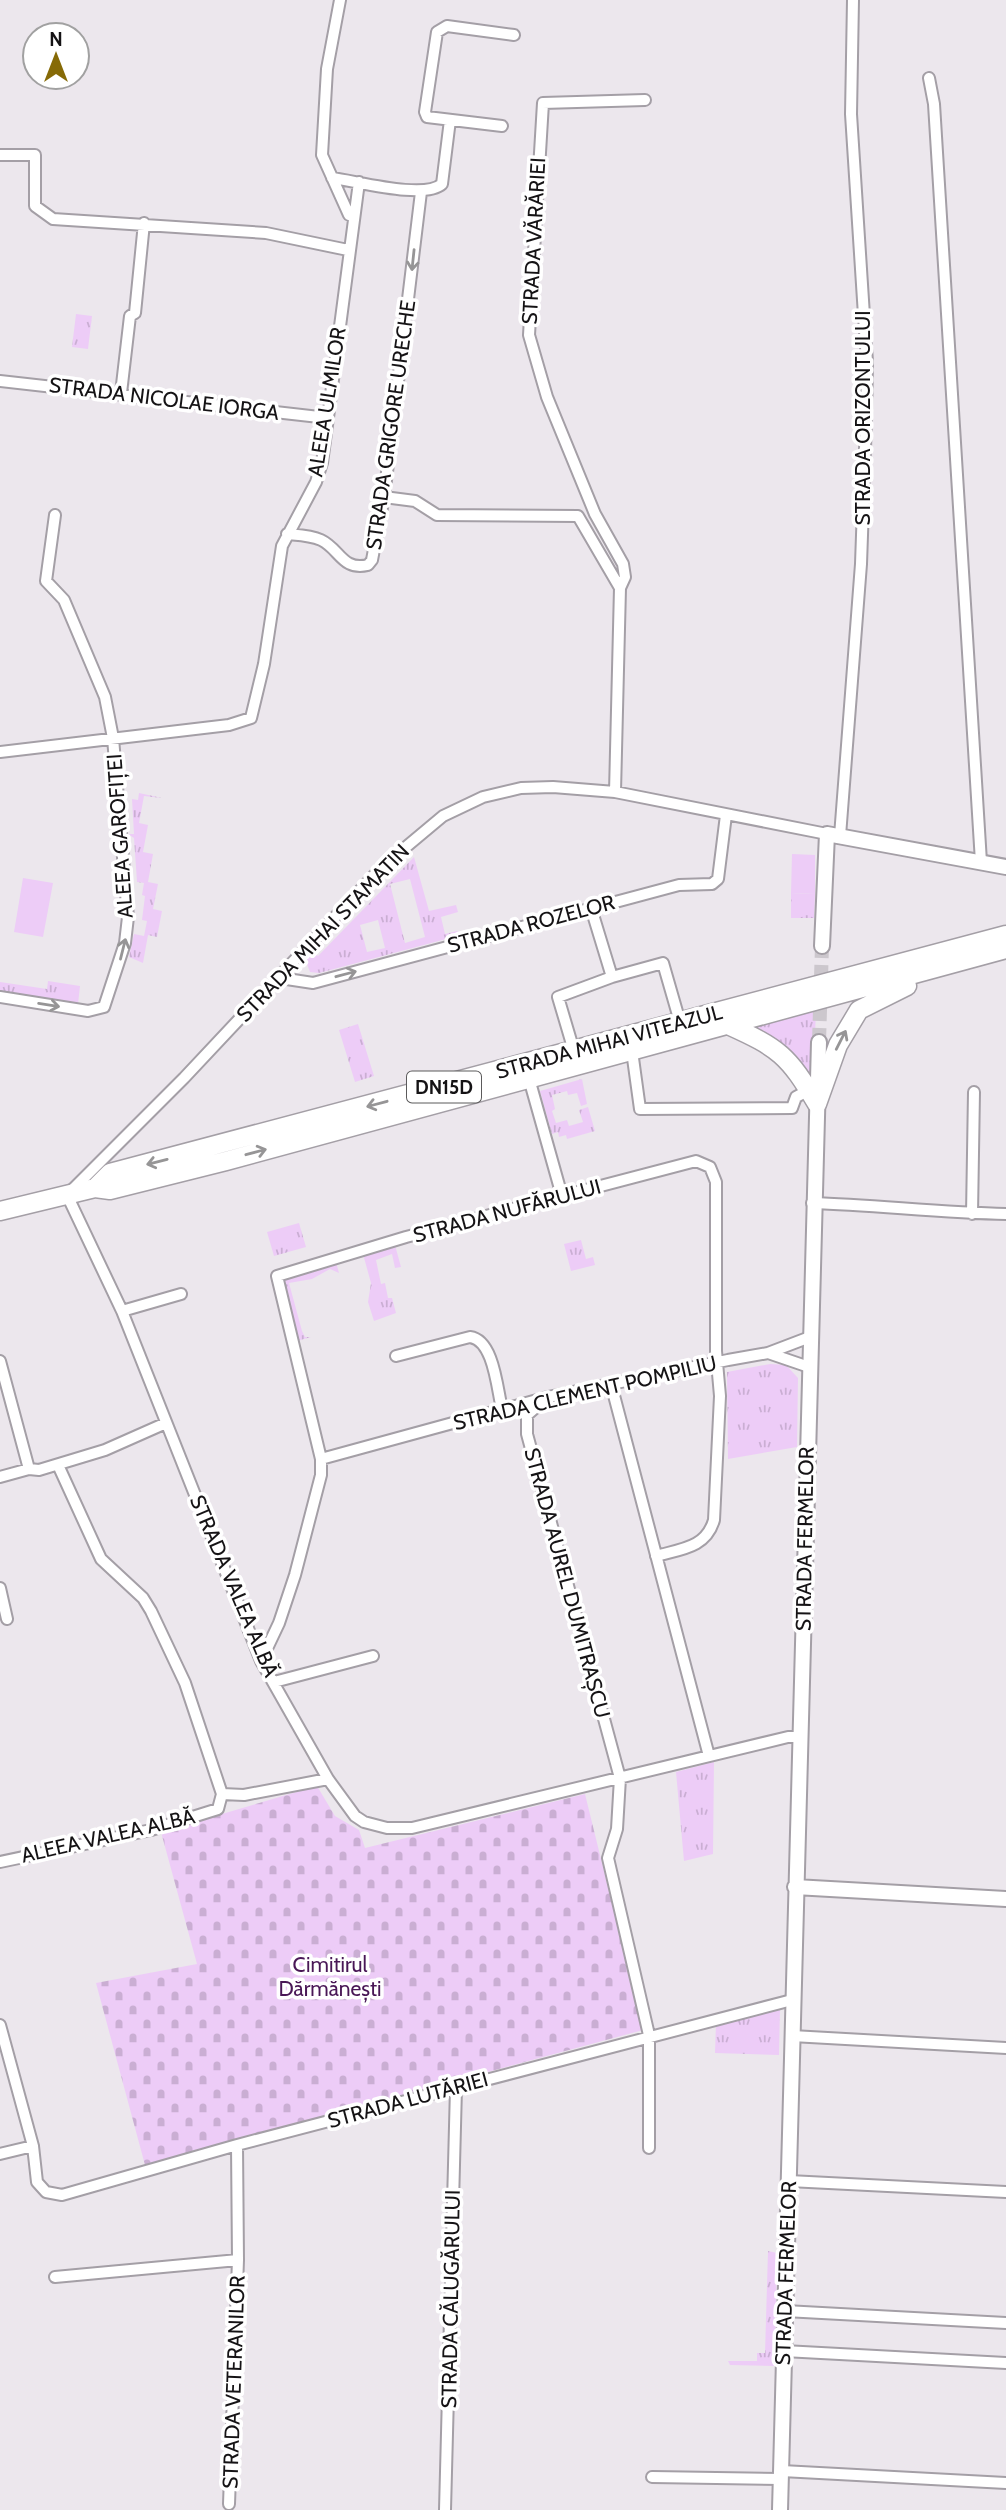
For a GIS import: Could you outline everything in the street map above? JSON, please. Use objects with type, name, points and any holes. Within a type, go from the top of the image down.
[{"type":"main road","name":"STRADA MIHAI VITEAZUL","points":[[0,1211],[95,1188],[110,1190],[527,1072],[574,1051],[669,1030],[1006,935]]},
{"type":"main road","name":"STRADA MIHAI VITEAZUL","points":[[108,1167],[527,1072],[632,1051],[669,1030],[728,1025],[1006,949]]},
{"type":"main road","points":[[813,1097],[838,1045],[859,1010],[872,1001],[960,961]]},
{"type":"main road","points":[[728,1025],[776,1048],[790,1060],[813,1097]]},
{"type":"main road","points":[[95,1188],[108,1167]]},
{"type":"street","points":[[340,0],[327,69],[322,129],[323,155],[349,215],[354,216]]},
{"type":"street","name":"STRADA ORIZONTULUI","points":[[833,835],[861,564],[866,419],[867,362],[851,114],[853,0]]},
{"type":"street","points":[[502,127],[427,117],[425,112],[437,32],[447,26],[514,35]]},
{"type":"street","points":[[929,78],[934,103],[981,862]]},
{"type":"street","name":"STRADA VĂRĂRIEI","points":[[620,588],[625,577],[623,564],[595,514],[547,397],[529,335],[531,269],[543,103],[645,100]]},
{"type":"street","points":[[332,177],[421,192],[442,184],[450,120]]},
{"type":"street","points":[[0,155],[35,155],[35,206],[53,219],[266,233],[348,250]]},
{"type":"street","name":"ALEEA ULMILOR","points":[[0,752],[229,725],[251,718],[264,664],[282,546],[316,482],[328,418],[359,182]]},
{"type":"street","name":"STRADA GRIGORE URECHE","points":[[287,534],[318,538],[344,562],[360,567],[372,560],[384,497],[421,192]]},
{"type":"street","points":[[121,393],[130,316],[135,313],[144,223]]},
{"type":"street","name":"STRADA NICOLAE IORGA","points":[[0,381],[328,418]]},
{"type":"street","points":[[384,497],[415,501],[437,515],[578,516],[620,588],[615,793]]},
{"type":"street","name":"ALEEA GAROFIȚEI","points":[[0,997],[97,1010],[108,1000],[125,943],[128,917],[113,738],[105,697],[64,600],[46,581],[55,515]]},
{"type":"street","name":"STRADA MIHAI STAMATIN","points":[[67,1195],[108,1167],[382,867],[443,816],[484,797],[521,788],[553,787],[615,793],[1006,867]]},
{"type":"street","name":"STRADA ROZELOR","points":[[280,978],[313,983],[679,885],[712,884],[718,879],[726,815]]},
{"type":"street","points":[[821,946],[833,835]]},
{"type":"street","points":[[591,908],[612,976]]},
{"type":"street","points":[[574,1051],[558,997],[612,976],[663,963],[669,1030]]},
{"type":"street","name":"STRADA FERMELOR","points":[[780,2510],[810,1337],[813,1097],[819,1042]]},
{"type":"street","points":[[632,1051],[640,1109],[792,1108],[796,1097],[813,1097]]},
{"type":"street","points":[[527,1072],[562,1196]]},
{"type":"street","points":[[972,1214],[974,1092]]},
{"type":"street","name":"STRADA NUFĂRULUI","points":[[261,1661],[279,1623],[320,1486],[321,1459],[277,1276],[406,1237],[696,1161],[710,1167],[716,1182],[720,1396],[714,1520],[711,1532],[702,1543],[656,1556]]},
{"type":"street","name":"STRADA VALEA ALBĂ","points":[[67,1195],[122,1311],[261,1661],[328,1779],[355,1816],[365,1822],[401,1830],[709,1756],[800,1737]]},
{"type":"street","points":[[813,1203],[898,1206],[931,1212],[1006,1214]]},
{"type":"street","points":[[122,1311],[181,1294]]},
{"type":"street","points":[[396,1356],[470,1337],[478,1338],[485,1346],[502,1409]]},
{"type":"street","points":[[768,1353],[810,1337]]},
{"type":"street","name":"STRADA CLEMENT POMPILIU","points":[[321,1459],[548,1396],[719,1362],[768,1353],[809,1367]]},
{"type":"street","points":[[0,1361],[29,1469]]},
{"type":"street","points":[[611,1384],[709,1756]]},
{"type":"street","name":"STRADA AUREL DUMITRAȘCU","points":[[548,1396],[527,1415],[527,1434],[620,1778],[617,1829],[608,1858],[649,2035],[649,2148]]},
{"type":"street","points":[[0,1477],[58,1465],[105,1450],[166,1423]]},
{"type":"street","points":[[58,1465],[101,1559],[143,1598],[151,1611],[185,1683],[222,1794],[244,1795],[328,1779]]},
{"type":"street","points":[[0,1587],[7,1619]]},
{"type":"street","points":[[274,1682],[373,1656]]},
{"type":"street","name":"ALEEA VALEA ALBĂ","points":[[0,1862],[164,1826],[218,1809],[222,1794]]},
{"type":"street","points":[[795,1887],[1006,1899]]},
{"type":"street","name":"STRADA LUTĂRIEI","points":[[33,2146],[41,2189],[62,2195],[237,2145],[649,2035],[792,2000]]},
{"type":"street","points":[[0,2025],[4,2057],[33,2146],[0,2154]]},
{"type":"street","points":[[792,2036],[1006,2048]]},
{"type":"street","name":"STRADA CĂLUGĂRULUI","points":[[445,2510],[456,2088]]},
{"type":"street","name":"STRADA VETERANILOR","points":[[229,2504],[238,2260],[237,2145]]},
{"type":"street","points":[[789,2181],[1006,2192]]},
{"type":"street","name":"STRADA VETERANILOR","points":[[55,2277],[238,2260]]},
{"type":"street","points":[[785,2311],[1006,2322]]},
{"type":"street","points":[[784,2351],[1006,2363]]},
{"type":"street","points":[[652,2477],[781,2475],[1006,2483]]},
{"type":"green space","points":[[76,314],[92,316],[88,349],[72,347]]},
{"type":"green space","points":[[139,793],[162,798],[144,796],[139,823],[148,825],[143,852],[153,854],[148,882],[158,884],[153,909],[162,911],[157,937],[148,935],[143,963],[129,957],[134,934],[144,936],[147,921],[142,920],[144,883],[137,882],[134,838],[128,834],[134,834],[132,799],[138,800]]},
{"type":"green space","points":[[792,854],[815,855],[815,894],[791,893]]},
{"type":"green space","points":[[414,857],[429,911],[456,905],[458,912],[441,917],[445,934],[457,931],[461,935],[319,973],[310,972],[305,959],[313,952],[318,956]],"holes":[[[410,879],[425,937],[405,943],[390,884]],[[378,920],[385,948],[367,952],[360,925]]]},
{"type":"green space","points":[[23,878],[53,883],[43,937],[14,932]]},
{"type":"green space","points":[[791,893],[815,894],[814,918],[791,918]]},
{"type":"green space","points":[[48,981],[80,986],[78,1004],[0,992],[0,982],[47,989]]},
{"type":"green space","points":[[816,1011],[813,1079],[812,1081],[750,1028]]},
{"type":"green space","points":[[358,1024],[374,1076],[355,1082],[339,1030]]},
{"type":"green space","points":[[582,1079],[587,1104],[581,1106],[577,1093],[568,1095],[567,1091],[552,1095],[555,1109],[552,1111],[556,1123],[567,1120],[569,1126],[583,1122],[579,1110],[588,1107],[595,1131],[567,1139],[566,1135],[559,1137],[558,1132],[552,1134],[540,1091]]},
{"type":"green space","points":[[299,1223],[306,1247],[274,1256],[267,1232]]},
{"type":"green space","points":[[581,1240],[586,1259],[593,1257],[595,1265],[571,1271],[564,1244]]},
{"type":"green space","points":[[395,1245],[401,1267],[395,1268],[392,1254],[376,1260],[381,1284],[385,1283],[388,1298],[392,1298],[396,1313],[374,1321],[368,1302],[371,1283],[363,1254]]},
{"type":"green space","points":[[336,1262],[339,1273],[330,1269],[312,1279],[289,1283],[302,1331],[305,1337],[311,1337],[297,1341],[282,1280]]},
{"type":"green space","points":[[770,1364],[786,1365],[798,1378],[797,1447],[728,1459],[727,1372]]},
{"type":"green space","points":[[714,1762],[713,1854],[684,1861],[676,1772]]},
{"type":"green space","name":"Cimitirul Dărmănești","points":[[317,1786],[335,1816],[359,1830],[365,1848],[585,1794],[643,2030],[145,2165],[96,1983],[197,1964],[161,1832]]},
{"type":"green space","points":[[780,2008],[779,2055],[715,2053],[716,2024]]},
{"type":"green space","points":[[768,2251],[777,2253],[775,2366],[730,2365],[728,2361],[757,2361],[757,2353],[765,2353]]},
{"type":"tunnel","points":[[819,1042],[822,946]]}]
